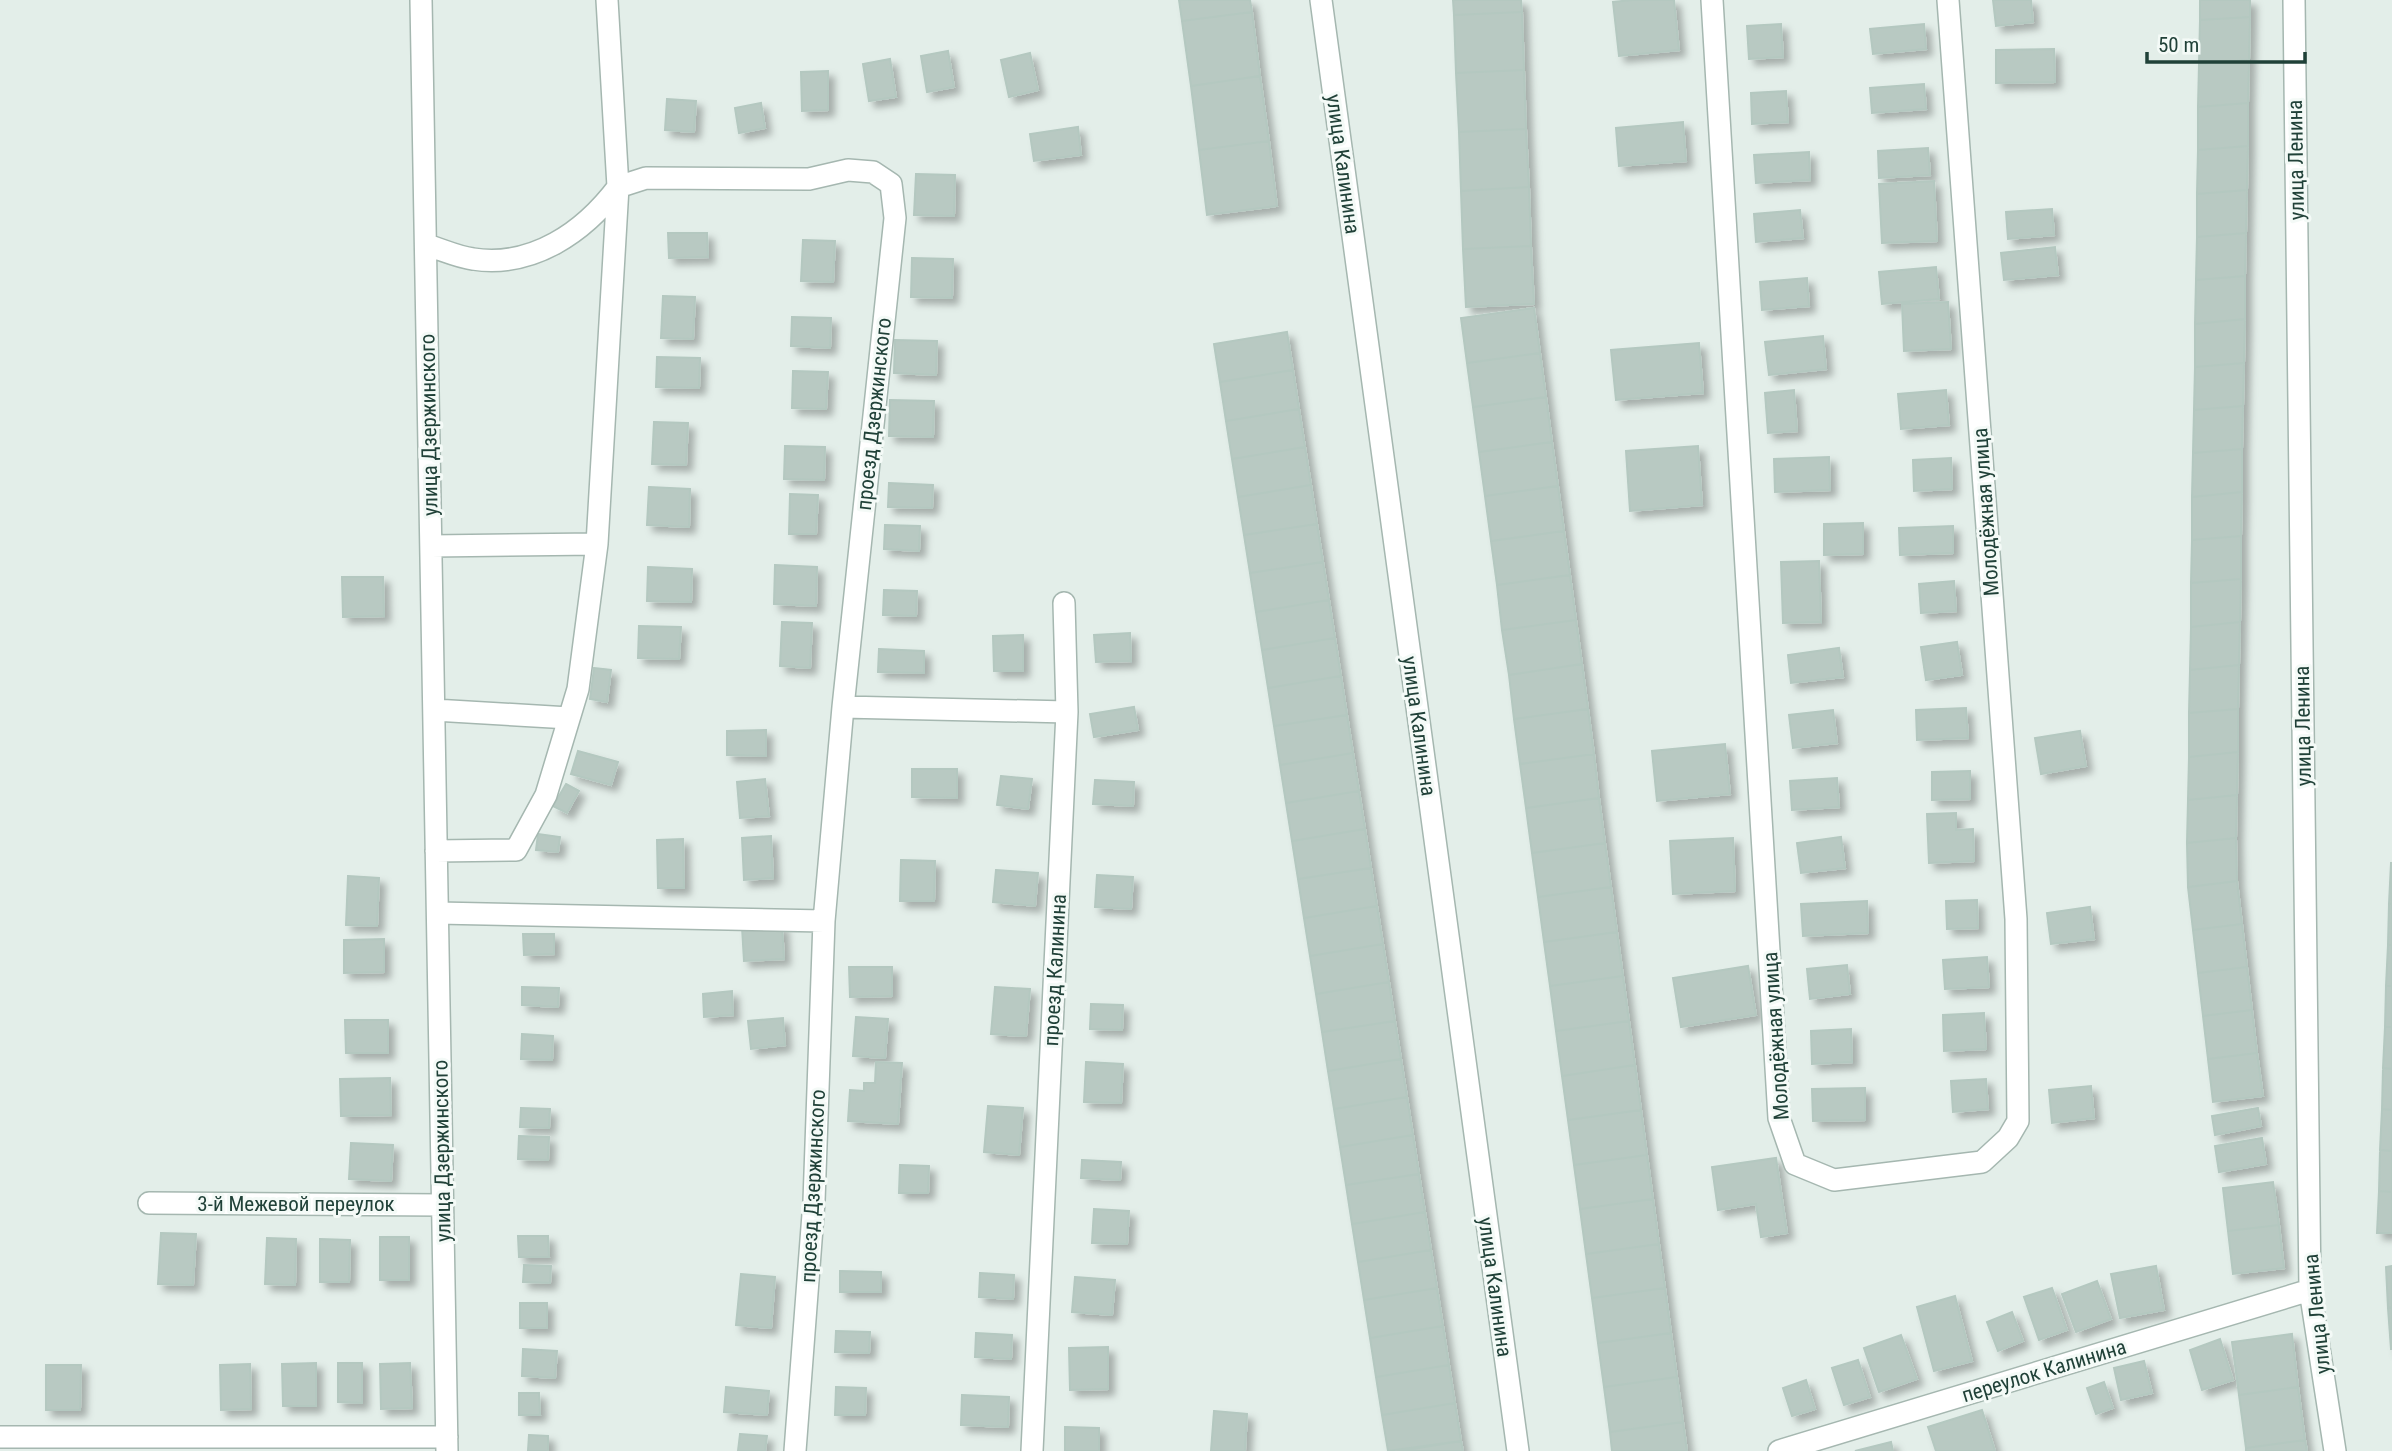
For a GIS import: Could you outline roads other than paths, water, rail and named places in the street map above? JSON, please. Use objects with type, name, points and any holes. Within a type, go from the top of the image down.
[{"type":"street","name":"улица Дзержинского","points":[[421,0],[447,1444]]},
{"type":"street","points":[[436,850],[516,850],[546,796],[578,689],[597,544],[618,187],[607,0]]},
{"type":"street","name":"улица Калинина","points":[[1321,0],[1518,1451]]},
{"type":"street","name":"Молодёжная улица","points":[[1712,0],[1779,1118],[1795,1164],[1834,1180],[1982,1162],[2008,1138],[2018,1121],[2016,919],[1948,0]]},
{"type":"street","name":"улица Ленина","points":[[2294,0],[2310,1290],[2335,1451]]},
{"type":"street","name":"проезд Дзержинского","points":[[618,187],[646,178],[809,179],[848,170],[873,172],[891,184],[895,218],[843,707],[824,921],[814,1201],[795,1451]]},
{"type":"street","points":[[426,245],[473,259],[511,259],[547,249],[602,208],[618,187]]},
{"type":"street","points":[[431,546],[597,544]]},
{"type":"street","name":"проезд Калинина","points":[[1032,1451],[1067,712],[1064,603]]},
{"type":"street","points":[[843,707],[1067,712]]},
{"type":"street","points":[[434,710],[569,718]]},
{"type":"street","points":[[438,913],[824,921]]},
{"type":"street","name":"3-й Межевой переулок","points":[[149,1203],[443,1205]]},
{"type":"street","name":"переулок Калинина","points":[[1779,1451],[2310,1290]]},
{"type":"street","points":[[0,1437],[447,1444]]}]
